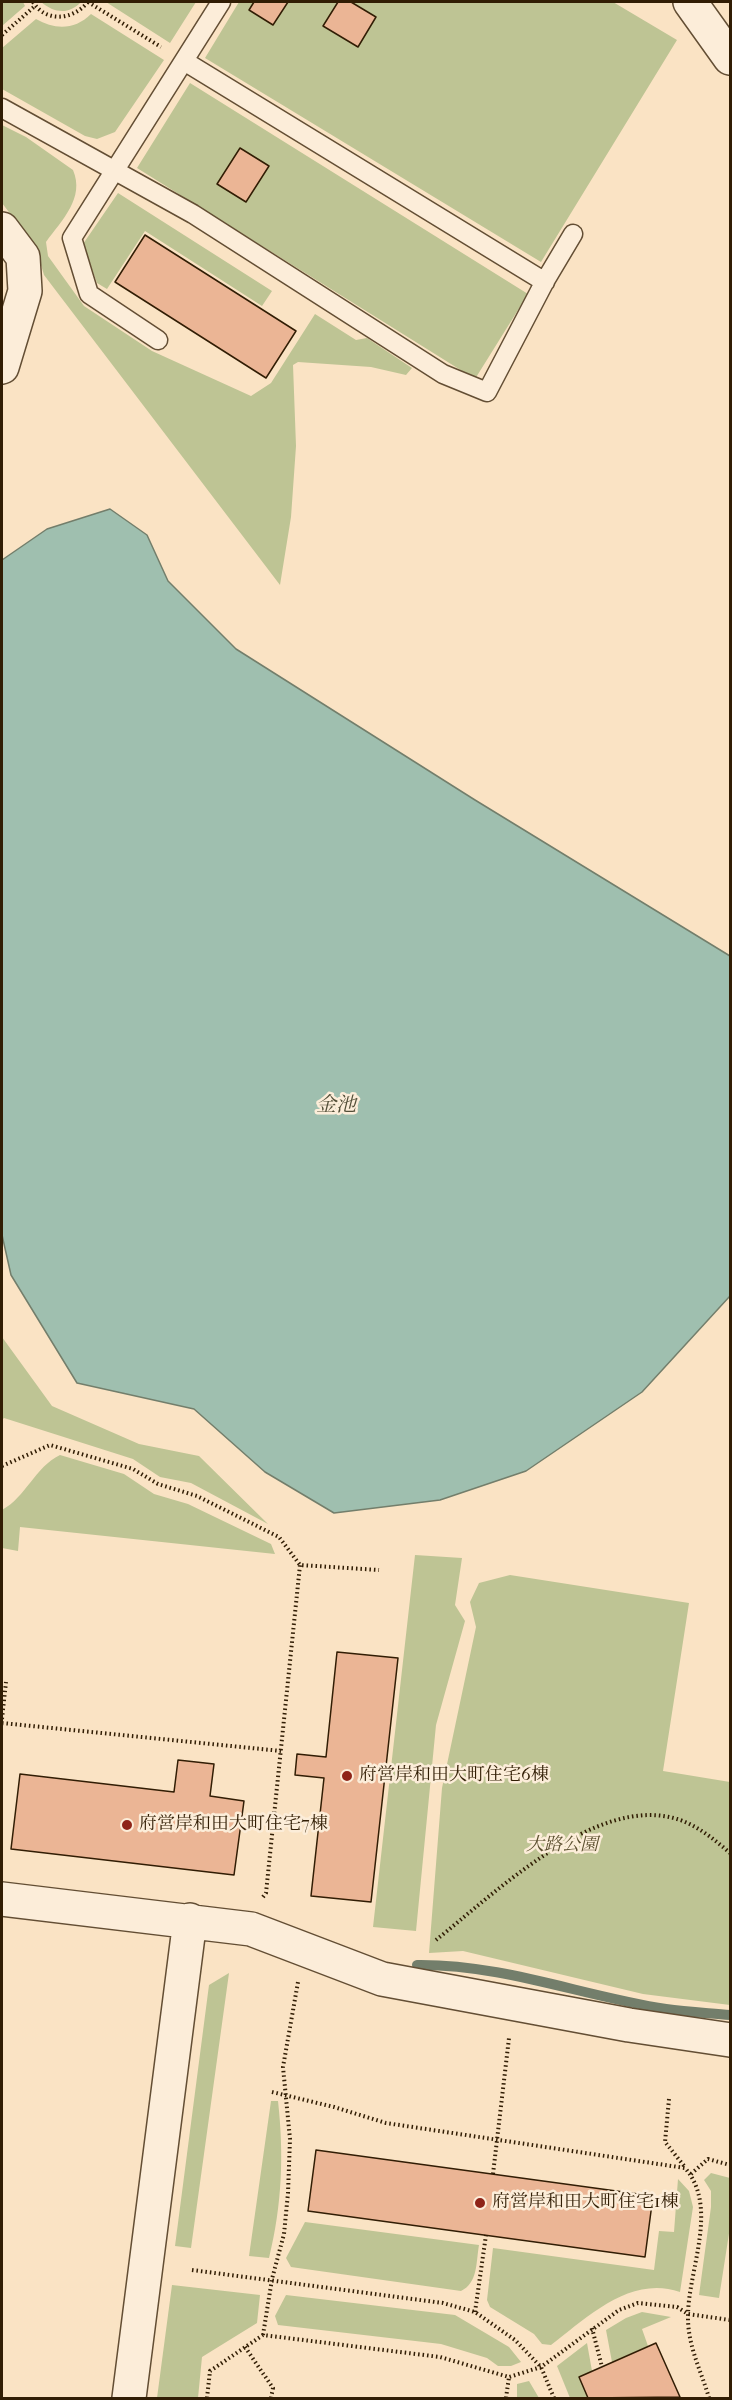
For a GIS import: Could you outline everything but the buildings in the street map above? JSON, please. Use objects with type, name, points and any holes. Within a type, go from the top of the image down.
[{"type":"street","points":[[690,2],[730,58]]},
{"type":"street","points":[[2,229],[23,257],[25,291],[2,367]]},
{"type":"street","points":[[2,1899],[251,1929],[382,1979],[629,2025],[730,2040]]},
{"type":"street","points":[[129,2398],[190,1920]]},
{"type":"lane","points":[[158,340],[89,294],[72,238],[220,2]]},
{"type":"lane","points":[[184,61],[545,282]]},
{"type":"lane","points":[[2,108],[193,214],[443,374],[488,392],[545,282],[573,234]]},
{"type":"path","points":[[2,35],[34,4],[43,13],[62,17],[82,9],[88,2],[184,61]]},
{"type":"path","points":[[2,1466],[50,1445],[133,1468],[158,1484],[197,1496],[279,1538],[300,1565],[266,1893],[260,1901]]},
{"type":"path","points":[[300,1565],[378,1570]]},
{"type":"path","points":[[6,1682],[2,1721],[280,1751]]},
{"type":"path","points":[[436,1940],[547,1852],[597,1825],[638,1815],[676,1818],[708,1835],[730,1853]]},
{"type":"path","points":[[263,2335],[272,2279],[284,2234],[290,2139],[283,2067],[299,1978]]},
{"type":"path","points":[[493,2174],[509,2034]]},
{"type":"path","points":[[272,2092],[386,2123],[685,2168]]},
{"type":"path","points":[[669,2099],[665,2142],[691,2174],[698,2188],[702,2206],[688,2314],[690,2348],[709,2398]]},
{"type":"path","points":[[691,2174],[708,2159],[730,2165]]},
{"type":"path","points":[[475,2312],[486,2235]]},
{"type":"path","points":[[192,2270],[443,2303],[475,2312],[515,2340],[541,2367],[554,2398]]},
{"type":"path","points":[[207,2398],[210,2371],[263,2335],[440,2357],[509,2377],[541,2367],[619,2310],[639,2303],[677,2307],[688,2314],[730,2320]]},
{"type":"path","points":[[592,2328],[602,2367]]},
{"type":"path","points":[[245,2347],[273,2388],[271,2398]]},
{"type":"path","points":[[507,2398],[509,2377]]},
{"type":"green space","points":[[2,2],[23,2],[25,6],[2,26]]},
{"type":"green space","points":[[41,2],[81,2],[72,9],[61,11]]},
{"type":"green space","points":[[106,2],[196,2],[170,43]]},
{"type":"green space","points":[[239,2],[254,2],[249,10],[273,25],[288,2],[338,2],[323,26],[358,47],[376,17],[351,2],[613,2],[677,40],[541,262],[205,58]]},
{"type":"green space","points":[[91,14],[164,60],[115,132],[97,139],[85,136],[2,89],[2,48],[36,19],[50,25],[65,27],[78,23]]},
{"type":"green space","points":[[190,83],[528,294],[475,379],[137,168]],"holes":[[[240,149],[268,166],[246,202],[217,184]]]},
{"type":"green space","points":[[2,125],[26,137],[73,170],[76,180],[74,199],[65,217],[46,242],[48,256],[84,306],[152,351],[251,396],[271,383],[315,314],[356,340],[367,338],[412,368],[406,375],[371,367],[298,362],[293,365],[296,446],[291,517],[280,585],[44,275],[36,248],[2,203]]},
{"type":"green space","points":[[118,193],[272,291],[262,306],[145,231],[107,289],[97,283],[83,244]]},
{"type":"green space","points":[[2,1337],[52,1406],[139,1444],[199,1456],[268,1524],[191,1483],[160,1477],[133,1459],[4,1418],[2,1420]]},
{"type":"green space","points":[[60,1455],[124,1474],[154,1494],[188,1504],[271,1544],[275,1554],[20,1527],[18,1551],[2,1548],[2,1510],[18,1498],[51,1460]]},
{"type":"green space","points":[[415,1555],[462,1558],[455,1605],[465,1621],[436,1725],[416,1931],[373,1927]]},
{"type":"green space","name":"大路公園","points":[[510,1575],[689,1603],[663,1771],[730,1782],[730,2005],[643,1994],[463,1951],[429,1953],[442,1788],[476,1627],[470,1602],[479,1583]]},
{"type":"green space","points":[[229,1973],[191,2248],[175,2246],[209,1985]]},
{"type":"green space","points":[[271,2101],[278,2101],[281,2160],[277,2219],[269,2258],[249,2256]]},
{"type":"green space","points":[[711,2173],[730,2178],[730,2227],[719,2298],[699,2295],[711,2207],[711,2191],[704,2180]]},
{"type":"green space","points":[[678,2179],[689,2191],[693,2207],[680,2292],[662,2288],[644,2289],[627,2294],[595,2311],[551,2345],[542,2344],[534,2334],[490,2307],[487,2300],[493,2248],[654,2270],[659,2231],[674,2232]]},
{"type":"green space","points":[[305,2222],[479,2245],[475,2271],[471,2283],[461,2291],[291,2267],[286,2258]]},
{"type":"green space","points":[[172,2285],[260,2295],[257,2323],[202,2357],[198,2398],[157,2398]]},
{"type":"green space","points":[[286,2295],[455,2315],[509,2347],[521,2362],[511,2366],[498,2366],[487,2358],[441,2344],[278,2325],[275,2316]]},
{"type":"green space","points":[[642,2312],[671,2317],[642,2329],[648,2346],[612,2362],[606,2330]]},
{"type":"green space","points":[[587,2343],[592,2371],[579,2377],[588,2398],[570,2398],[557,2366]]},
{"type":"green space","points":[[529,2381],[539,2398],[517,2398],[517,2384]]},
{"type":"water","name":"金池","points":[[110,509],[147,535],[168,581],[236,649],[475,800],[730,956],[730,1296],[642,1392],[526,1471],[440,1500],[334,1513],[265,1472],[194,1409],[77,1383],[11,1275],[2,1235],[2,560],[47,529]]},
{"type":"waterway","points":[[417,1965],[480,1970],[635,2003],[674,2010],[730,2015]]},
{"type":"place","name":"府営岸和田大町住宅6棟","points":[[347,1776]]},
{"type":"place","name":"府営岸和田大町住宅7棟","points":[[127,1825]]},
{"type":"place","name":"府営岸和田大町住宅1棟","points":[[480,2203]]}]
